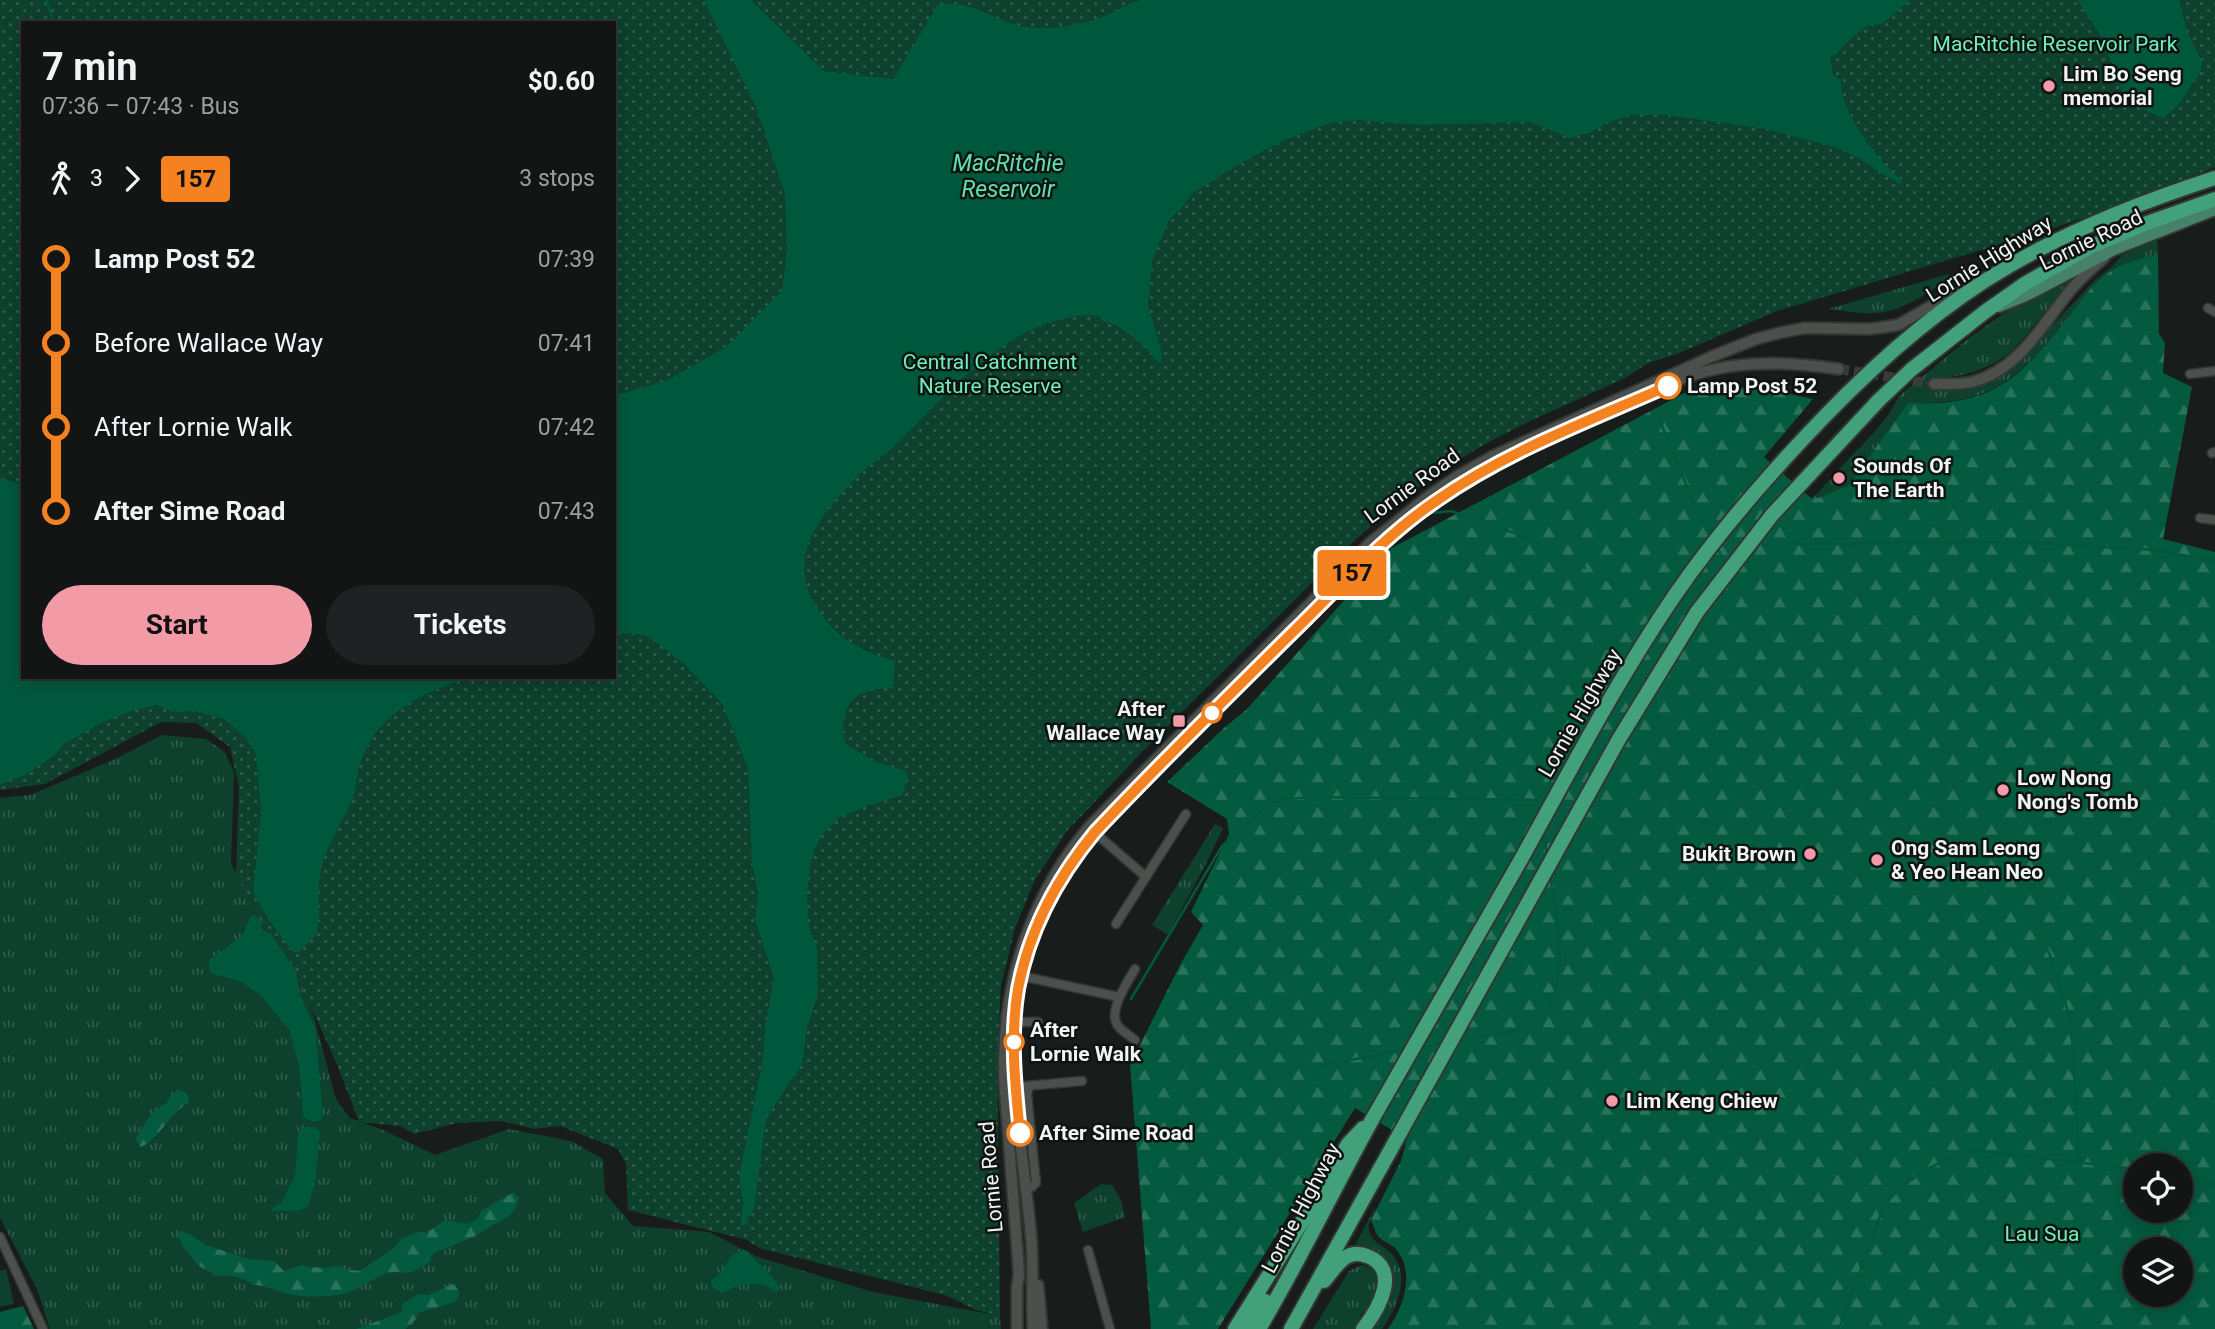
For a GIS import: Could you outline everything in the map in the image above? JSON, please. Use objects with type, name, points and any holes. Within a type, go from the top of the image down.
[{"type":"highway","name":"Lornie Road","points":[[2073,232],[2215,175]]},
{"type":"highway","name":"Lornie Road","points":[[2070,257],[2115,236],[2214,208]]},
{"type":"highway","name":"Lornie Highway","points":[[1259,1329],[1375,1115],[1640,650],[1709,548],[1788,454],[1858,382],[1930,320],[2008,266],[2073,232]]},
{"type":"highway","name":"Lornie Highway","points":[[1291,1329],[1619,738],[1697,612],[1772,515],[1904,377],[1986,311],[2070,257]]},
{"type":"highway","points":[[1235,1329],[1348,1144],[1375,1115]]},
{"type":"highway","points":[[1305,1303],[1343,1259],[1356,1254],[1370,1256],[1381,1267],[1385,1280],[1384,1292],[1363,1329]]},
{"type":"highway","points":[[1247,1329],[1299,1257]]},
{"type":"main road","name":"Lornie Road","points":[[1986,311],[2026,295],[2114,250],[2214,208]]},
{"type":"street","points":[[1934,384],[1970,382],[2006,366],[2033,340],[2075,286],[2114,250]]},
{"type":"street","name":"Lornie Road","points":[[1017,1329],[1019,1275],[1009,1060],[1011,1022],[1024,939],[1039,903],[1054,874],[1092,830],[1311,608],[1370,544],[1402,515],[1461,474],[1529,438],[1756,339],[1804,328],[1870,329],[1898,325],[2008,266]]},
{"type":"street","name":"Lornie Road","points":[[1311,608],[1417,514],[1500,461],[1677,382],[1710,370],[1751,363],[1801,363],[1839,369]]},
{"type":"street","points":[[2190,374],[2215,371]]},
{"type":"street","points":[[2200,519],[2215,520]]},
{"type":"street","points":[[1116,924],[1186,814]]},
{"type":"street","points":[[1092,830],[1146,877]]},
{"type":"street","points":[[1135,969],[1119,997],[1115,1019],[1116,1025],[1135,1040]]},
{"type":"street","points":[[1018,976],[1119,997]]},
{"type":"street","points":[[1011,1022],[1038,1022]]},
{"type":"street","name":"Lornie Road","points":[[1009,1060],[1016,1087],[1032,1252]]},
{"type":"street","points":[[1016,1087],[1082,1081]]},
{"type":"street","name":"Lornie Road","points":[[1026,1187],[1032,1187],[1035,1183],[1027,1094],[1029,1086]]},
{"type":"street","name":"Lornie Road","points":[[1017,1105],[1024,1106],[1030,1112]]},
{"type":"street","points":[[1013,1184],[1018,1188],[1026,1187]]},
{"type":"street","points":[[0,1237],[43,1329]]},
{"type":"street","points":[[1088,1250],[1110,1329]]},
{"type":"street","points":[[1032,1252],[1033,1329]]},
{"type":"street","points":[[1032,1252],[1042,1329]]},
{"type":"street","points":[[1019,1275],[1023,1286],[1027,1329]]},
{"type":"green space","name":"Central Catchment Nature Reserve","points":[[0,0],[2215,0],[2215,167],[2121,205],[2048,230],[1777,311],[1677,354],[1648,363],[1625,378],[1484,445],[1421,485],[1353,542],[1143,751],[1067,831],[1035,880],[1015,928],[1001,986],[997,1060],[1000,1316],[976,1310],[945,1295],[759,1248],[747,1240],[628,1210],[626,1164],[618,1149],[560,1126],[534,1129],[501,1121],[457,1123],[414,1134],[400,1126],[359,1122],[338,1067],[295,971],[236,876],[239,788],[230,747],[196,723],[161,722],[45,784],[0,790]]},
{"type":"green space","points":[[2157,239],[2158,254],[2125,263],[2102,277],[2050,339],[2018,372],[1983,393],[1962,400],[1908,403],[1849,485],[1811,499],[1881,425],[1899,396],[1969,338],[2000,316],[2084,266],[2015,348],[1978,370],[1957,376],[1934,378],[1933,388],[1963,388],[2036,343],[2122,255]]},
{"type":"green space","name":"Lau Sua","points":[[2158,254],[2159,334],[2165,343],[2163,373],[2192,387],[2163,539],[2215,552],[2215,1329],[1388,1329],[1403,1300],[1405,1268],[1395,1248],[1377,1235],[1371,1220],[1401,1161],[1407,1139],[1355,1108],[1218,1329],[1151,1329],[1130,1065],[1203,925],[1191,912],[1229,834],[1227,819],[1167,782],[1247,709],[1390,549],[1694,388],[1759,388],[1813,399],[1764,457],[1811,498],[1819,498],[1849,485],[1908,403],[1962,400],[2002,385],[2018,373],[2051,339],[2102,277],[2132,261]]},
{"type":"green space","points":[[1949,274],[1949,279],[1893,310],[1867,313],[1828,309]]},
{"type":"green space","points":[[162,735],[206,739],[225,752],[234,772],[231,864],[283,951],[302,973],[336,1099],[350,1118],[383,1130],[435,1155],[509,1129],[571,1141],[603,1159],[605,1193],[633,1226],[709,1232],[758,1257],[873,1292],[1000,1316],[1001,1329],[50,1329],[37,1289],[0,1218],[0,798],[30,795],[113,760]]},
{"type":"green space","points":[[1215,824],[1223,828],[1168,935],[1152,925]]},
{"type":"green space","points":[[178,1090],[189,1097],[188,1103],[146,1145],[140,1147],[136,1139],[145,1124]]},
{"type":"green space","points":[[1101,1184],[1112,1185],[1121,1200],[1125,1217],[1083,1232],[1074,1203]]},
{"type":"green space","points":[[514,1192],[518,1198],[515,1209],[509,1216],[471,1238],[436,1252],[431,1256],[431,1261],[422,1267],[407,1273],[385,1274],[352,1291],[337,1295],[293,1295],[253,1285],[235,1277],[215,1276],[194,1261],[177,1233],[181,1231],[206,1245],[248,1259],[274,1261],[284,1271],[299,1266],[339,1266],[360,1271],[395,1247],[402,1238],[420,1231],[425,1234],[445,1220],[468,1224],[477,1219],[481,1211]]},
{"type":"green space","points":[[1376,1206],[1369,1224],[1370,1234],[1396,1259],[1401,1279],[1398,1300],[1382,1329],[1372,1329],[1374,1327],[1371,1324],[1390,1284],[1354,1247]]},
{"type":"green space","points":[[1361,1265],[1373,1269],[1379,1283],[1370,1305],[1360,1316],[1363,1319],[1354,1329],[1313,1329],[1349,1271]]},
{"type":"green space","points":[[6,1269],[14,1304],[0,1307],[0,1271]]},
{"type":"green space","points":[[452,1284],[458,1288],[459,1296],[455,1302],[418,1313],[416,1319],[405,1329],[356,1329],[402,1312],[402,1304],[419,1294],[428,1295]]},
{"type":"green space","points":[[23,1306],[34,1329],[0,1329],[0,1312]]},
{"type":"water","name":"MacRitchie Reservoir","points":[[704,0],[751,0],[824,71],[893,79],[938,4],[966,6],[1012,24],[1046,28],[1091,21],[1141,0],[1910,0],[1883,24],[1867,26],[1836,55],[1830,56],[1833,75],[1841,80],[1842,92],[1854,121],[1872,149],[1902,180],[1901,184],[1838,148],[1765,129],[1665,115],[1630,115],[1589,133],[1570,138],[1529,122],[1419,125],[1358,120],[1330,123],[1283,141],[1246,160],[1193,193],[1169,220],[1152,261],[1148,305],[1161,350],[1161,363],[1136,340],[1099,317],[1087,315],[1039,326],[995,352],[974,369],[894,447],[858,476],[832,505],[811,537],[804,572],[808,590],[818,609],[842,637],[871,653],[895,661],[893,688],[863,693],[852,701],[843,727],[846,744],[876,762],[908,774],[903,795],[840,817],[823,834],[815,848],[807,892],[808,922],[817,949],[818,993],[807,1029],[802,1064],[766,1119],[754,1209],[744,1225],[741,1225],[743,1203],[739,1175],[763,1059],[765,1028],[774,978],[755,919],[758,893],[752,864],[748,769],[723,705],[686,666],[648,636],[628,633],[616,635],[616,394],[668,380],[727,346],[782,291],[787,250],[785,194],[758,112]]},
{"type":"water","points":[[2077,0],[2179,0],[2187,31],[2202,62],[2201,71],[2179,104],[2165,117],[2126,101],[2101,36]]},
{"type":"water","points":[[0,478],[21,484],[21,679],[464,679],[403,707],[378,731],[368,746],[359,768],[352,800],[320,873],[317,932],[299,952],[293,952],[272,925],[253,893],[261,813],[256,755],[246,738],[224,719],[193,711],[172,712],[157,705],[132,711],[103,722],[64,744],[55,755],[29,773],[0,785]]},
{"type":"water","points":[[251,915],[256,915],[262,922],[264,931],[270,933],[296,970],[299,992],[315,1028],[323,1115],[318,1121],[311,1121],[303,1116],[299,1065],[289,1030],[260,995],[240,981],[212,974],[209,968],[209,960],[244,932]]},
{"type":"water","points":[[305,1127],[316,1127],[320,1133],[315,1185],[308,1207],[298,1211],[271,1211],[281,1203],[295,1176],[298,1133]]},
{"type":"water","points":[[746,1250],[775,1280],[780,1290],[775,1292],[756,1284],[742,1285],[722,1293],[713,1288],[711,1281],[722,1272],[730,1258]]},
{"type":"waterway","points":[[46,0],[53,21]]},
{"type":"waterway","points":[[1659,418],[1696,509]]},
{"type":"waterway","points":[[1432,513],[1451,511],[1528,538],[1585,568]]},
{"type":"waterway","points":[[1700,517],[1712,539]]},
{"type":"waterway","points":[[1755,547],[1762,542]]},
{"type":"waterway","points":[[1795,544],[2015,542],[2154,550],[2215,561]]},
{"type":"waterway","points":[[1717,547],[1727,566]]},
{"type":"waterway","points":[[1676,604],[1721,571]]},
{"type":"waterway","points":[[1607,580],[1660,608]]},
{"type":"waterway","points":[[1540,814],[1537,800],[1578,742]]},
{"type":"waterway","points":[[1131,999],[1222,846],[1271,803],[1312,797],[1537,800]]},
{"type":"waterway","points":[[1543,831],[1547,855]]},
{"type":"waterway","points":[[1456,1041],[1505,1033],[1531,1024],[1545,1012],[1554,996],[1560,956],[1550,876]]},
{"type":"waterway","points":[[2030,916],[2050,955],[2071,1021],[2079,1157],[2083,1162]]},
{"type":"waterway","points":[[1419,1048],[1443,1043]]},
{"type":"waterway","points":[[1312,1067],[1405,1050]]},
{"type":"waterway","points":[[1839,1329],[1884,1205],[1904,1185],[1927,1169],[1980,1151],[2123,1168]]},
{"type":"waterway","points":[[2193,1179],[2215,1185]]},
{"type":"tunnel","points":[[1839,369],[1934,384]]},
{"type":"bus line","name":"157","points":[[1020,1133],[1014,1038],[1018,989],[1049,899],[1095,832],[1403,525],[1438,499],[1500,461],[1668,386]]},
{"type":"place","name":"Lim Bo Seng memorial","points":[[2049,86]]},
{"type":"place","name":"Lamp Post 52","points":[[1668,386]]},
{"type":"place","name":"Sounds Of The Earth","points":[[1839,478]]},
{"type":"place","name":"After Wallace Way","points":[[1179,721]]},
{"type":"place","name":"Low Nong Nong's Tomb","points":[[2003,790]]},
{"type":"place","name":"Bukit Brown","points":[[1810,854]]},
{"type":"place","name":"Ong Sam Leong & Yeo Hean Neo","points":[[1877,860]]},
{"type":"place","name":"After Lornie Walk","points":[[1014,1042]]},
{"type":"place","name":"Lim Keng Chiew","points":[[1612,1101]]},
{"type":"place","name":"After Sime Road","points":[[1020,1133]]},
{"type":"park label","name":"MacRitchie Reservoir Park","points":[[2055,44]]}]
